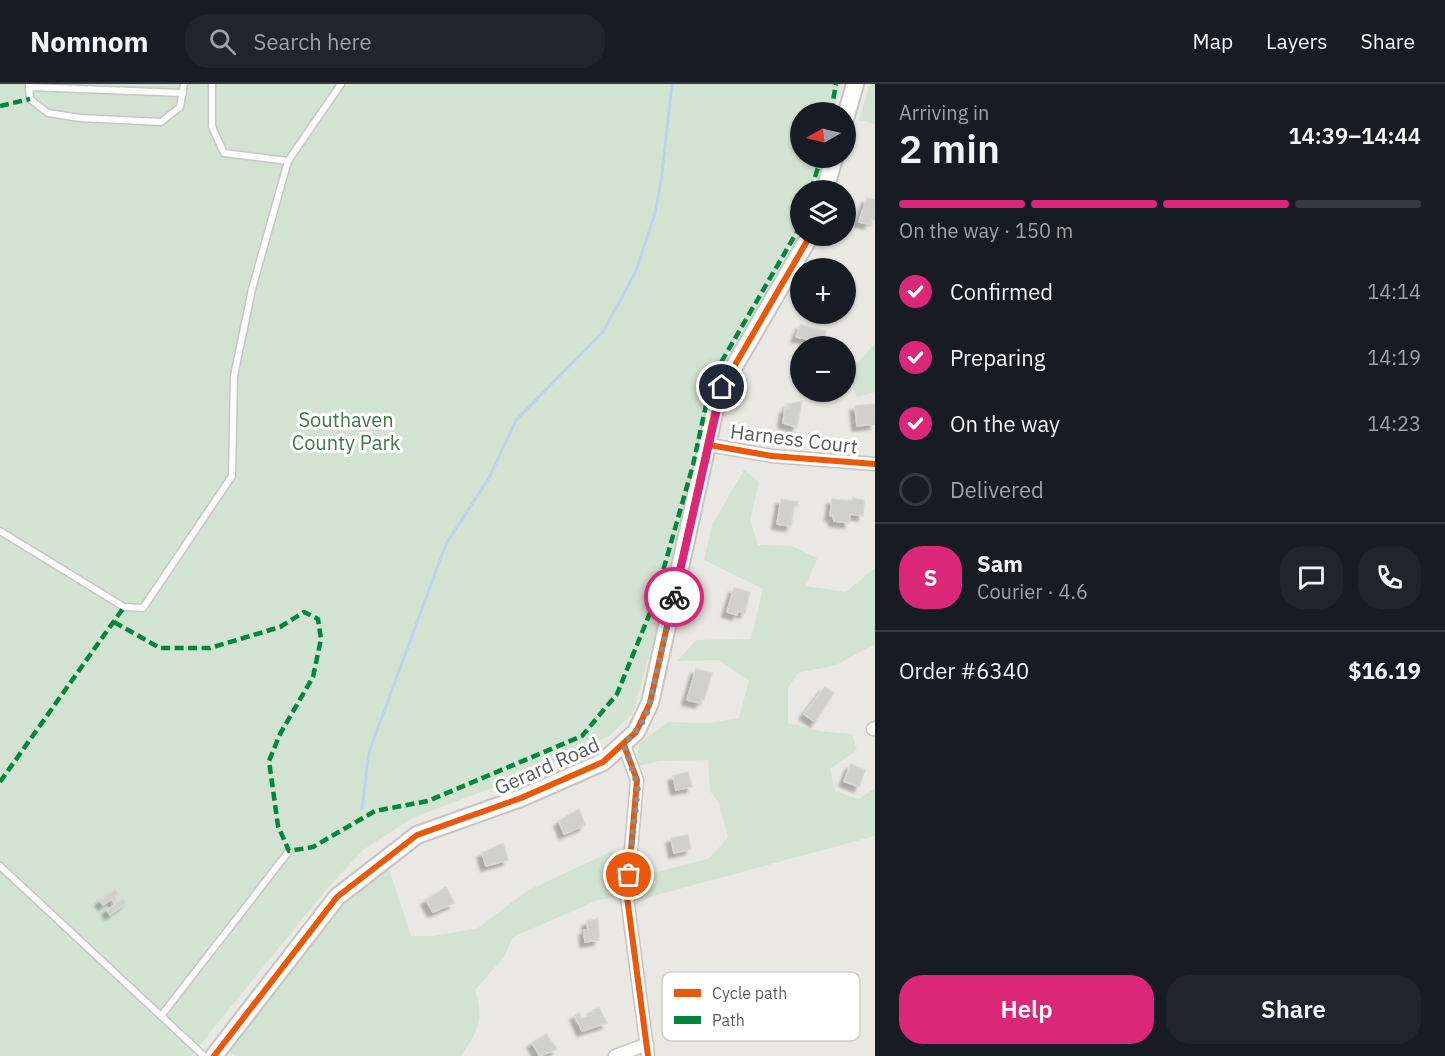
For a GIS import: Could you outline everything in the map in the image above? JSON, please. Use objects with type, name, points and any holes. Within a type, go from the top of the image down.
[{"type":"street","points":[[850,102],[855,84]]},
{"type":"street","name":"Gerard Road","points":[[214,1056],[338,897],[417,835],[521,798],[603,762],[624,745],[645,719],[722,387],[804,246]]},
{"type":"street","name":"Harness Court","points":[[709,445],[772,456],[875,464]]},
{"type":"street","points":[[615,1056],[647,1050],[627,897],[638,780],[624,745]]},
{"type":"lane","points":[[183,93],[29,85],[30,99],[48,113],[132,122],[161,122],[180,107],[183,93],[184,84]]},
{"type":"lane","points":[[212,84],[212,127],[224,153],[288,161]]},
{"type":"lane","points":[[0,531],[124,607],[142,608],[232,476],[234,376],[252,290],[288,161],[342,84]]},
{"type":"lane","points":[[161,1016],[289,850]]},
{"type":"lane","points":[[0,866],[204,1056]]},
{"type":"green space","name":"Southaven County Park","points":[[0,84],[841,84],[836,102],[790,102],[790,168],[817,168],[814,180],[790,180],[790,246],[751,318],[714,373],[702,416],[665,599],[633,713],[610,735],[550,766],[412,818],[363,850],[325,891],[191,1056],[0,1056]]},
{"type":"green space","points":[[870,84],[875,84],[875,124],[859,120]]},
{"type":"green space","points":[[875,343],[875,392],[857,397],[856,365]]},
{"type":"green space","points":[[744,470],[759,482],[750,520],[758,545],[792,546],[817,558],[806,586],[846,592],[875,568],[875,644],[836,665],[798,673],[788,688],[788,723],[820,731],[852,734],[857,750],[830,769],[835,791],[859,799],[875,788],[875,836],[635,901],[639,877],[710,858],[728,837],[719,803],[710,791],[708,760],[660,761],[637,766],[639,743],[668,722],[708,723],[739,718],[749,680],[718,660],[677,661],[696,640],[751,639],[763,589],[704,560],[712,525]]},
{"type":"green space","points":[[612,851],[617,897],[598,900],[513,937],[504,957],[475,990],[479,1009],[478,1025],[461,1056],[235,1056],[228,1051],[343,901],[388,866],[411,936],[433,936],[478,928],[527,891]]},
{"type":"building","points":[[867,198],[875,200],[875,220],[871,219],[869,224],[859,222]]},
{"type":"building","points":[[801,325],[826,331],[825,336],[796,336]]},
{"type":"building","points":[[802,402],[797,427],[783,423],[785,408],[789,408],[788,404]]},
{"type":"building","points":[[875,404],[875,424],[857,426],[855,406]]},
{"type":"building","points":[[853,498],[864,500],[863,516],[850,514],[849,523],[834,521],[833,516],[830,516],[832,499],[852,501]]},
{"type":"building","points":[[781,499],[798,502],[797,507],[794,506],[791,526],[777,524]]},
{"type":"building","points":[[734,588],[750,592],[745,613],[738,611],[737,615],[727,612]]},
{"type":"building","points":[[696,669],[712,673],[704,700],[701,699],[700,703],[687,700]]},
{"type":"building","points":[[825,687],[834,693],[815,722],[804,714]]},
{"type":"building","points":[[851,764],[865,770],[859,787],[844,781]]},
{"type":"building","points":[[688,772],[692,787],[676,790],[673,776]]},
{"type":"building","points":[[579,809],[585,825],[564,834],[559,821]]},
{"type":"building","points":[[688,835],[691,849],[674,853],[671,838]]},
{"type":"building","points":[[503,843],[508,860],[486,866],[482,853]]},
{"type":"building","points":[[446,887],[454,903],[433,912],[426,900]]},
{"type":"building","points":[[115,889],[119,894],[115,896],[117,900],[114,902],[112,899],[103,905],[100,901]]},
{"type":"building","points":[[123,899],[126,903],[110,915],[107,910]]},
{"type":"building","points":[[598,919],[599,940],[585,942],[584,930],[588,930],[587,921]]},
{"type":"building","points":[[599,1008],[607,1023],[582,1031],[575,1015],[579,1013],[581,1019],[594,1014],[593,1010]]},
{"type":"building","points":[[546,1034],[557,1049],[540,1056],[532,1043]]},
{"type":"waterway","points":[[362,809],[369,752],[446,544],[489,478],[516,420],[603,332],[636,271],[655,213],[661,182],[672,84]]},
{"type":"marked path","points":[[833,102],[836,84]]},
{"type":"marked path","points":[[0,106],[30,99]]},
{"type":"marked path","points":[[814,180],[818,168]]},
{"type":"marked path","points":[[114,622],[160,648],[210,648],[280,627],[304,612],[318,619],[321,639],[313,677],[280,734],[269,761],[278,826],[289,851],[313,847],[375,811],[428,801],[582,736],[617,694],[654,603],[693,465],[712,378],[790,244]]},
{"type":"marked path","points":[[0,782],[124,607]]},
{"type":"cycle path","points":[[214,1056],[337,897],[417,835],[521,798],[603,762],[636,732],[650,703],[717,400],[804,246]]},
{"type":"cycle path","points":[[709,445],[772,456],[875,464]]},
{"type":"cycle path","points":[[624,745],[637,780],[627,897],[648,1056]]},
{"type":"way so far","points":[[629,875],[638,780],[624,745],[645,719],[674,597]]},
{"type":"route","points":[[674,597],[717,400],[722,387]]}]
